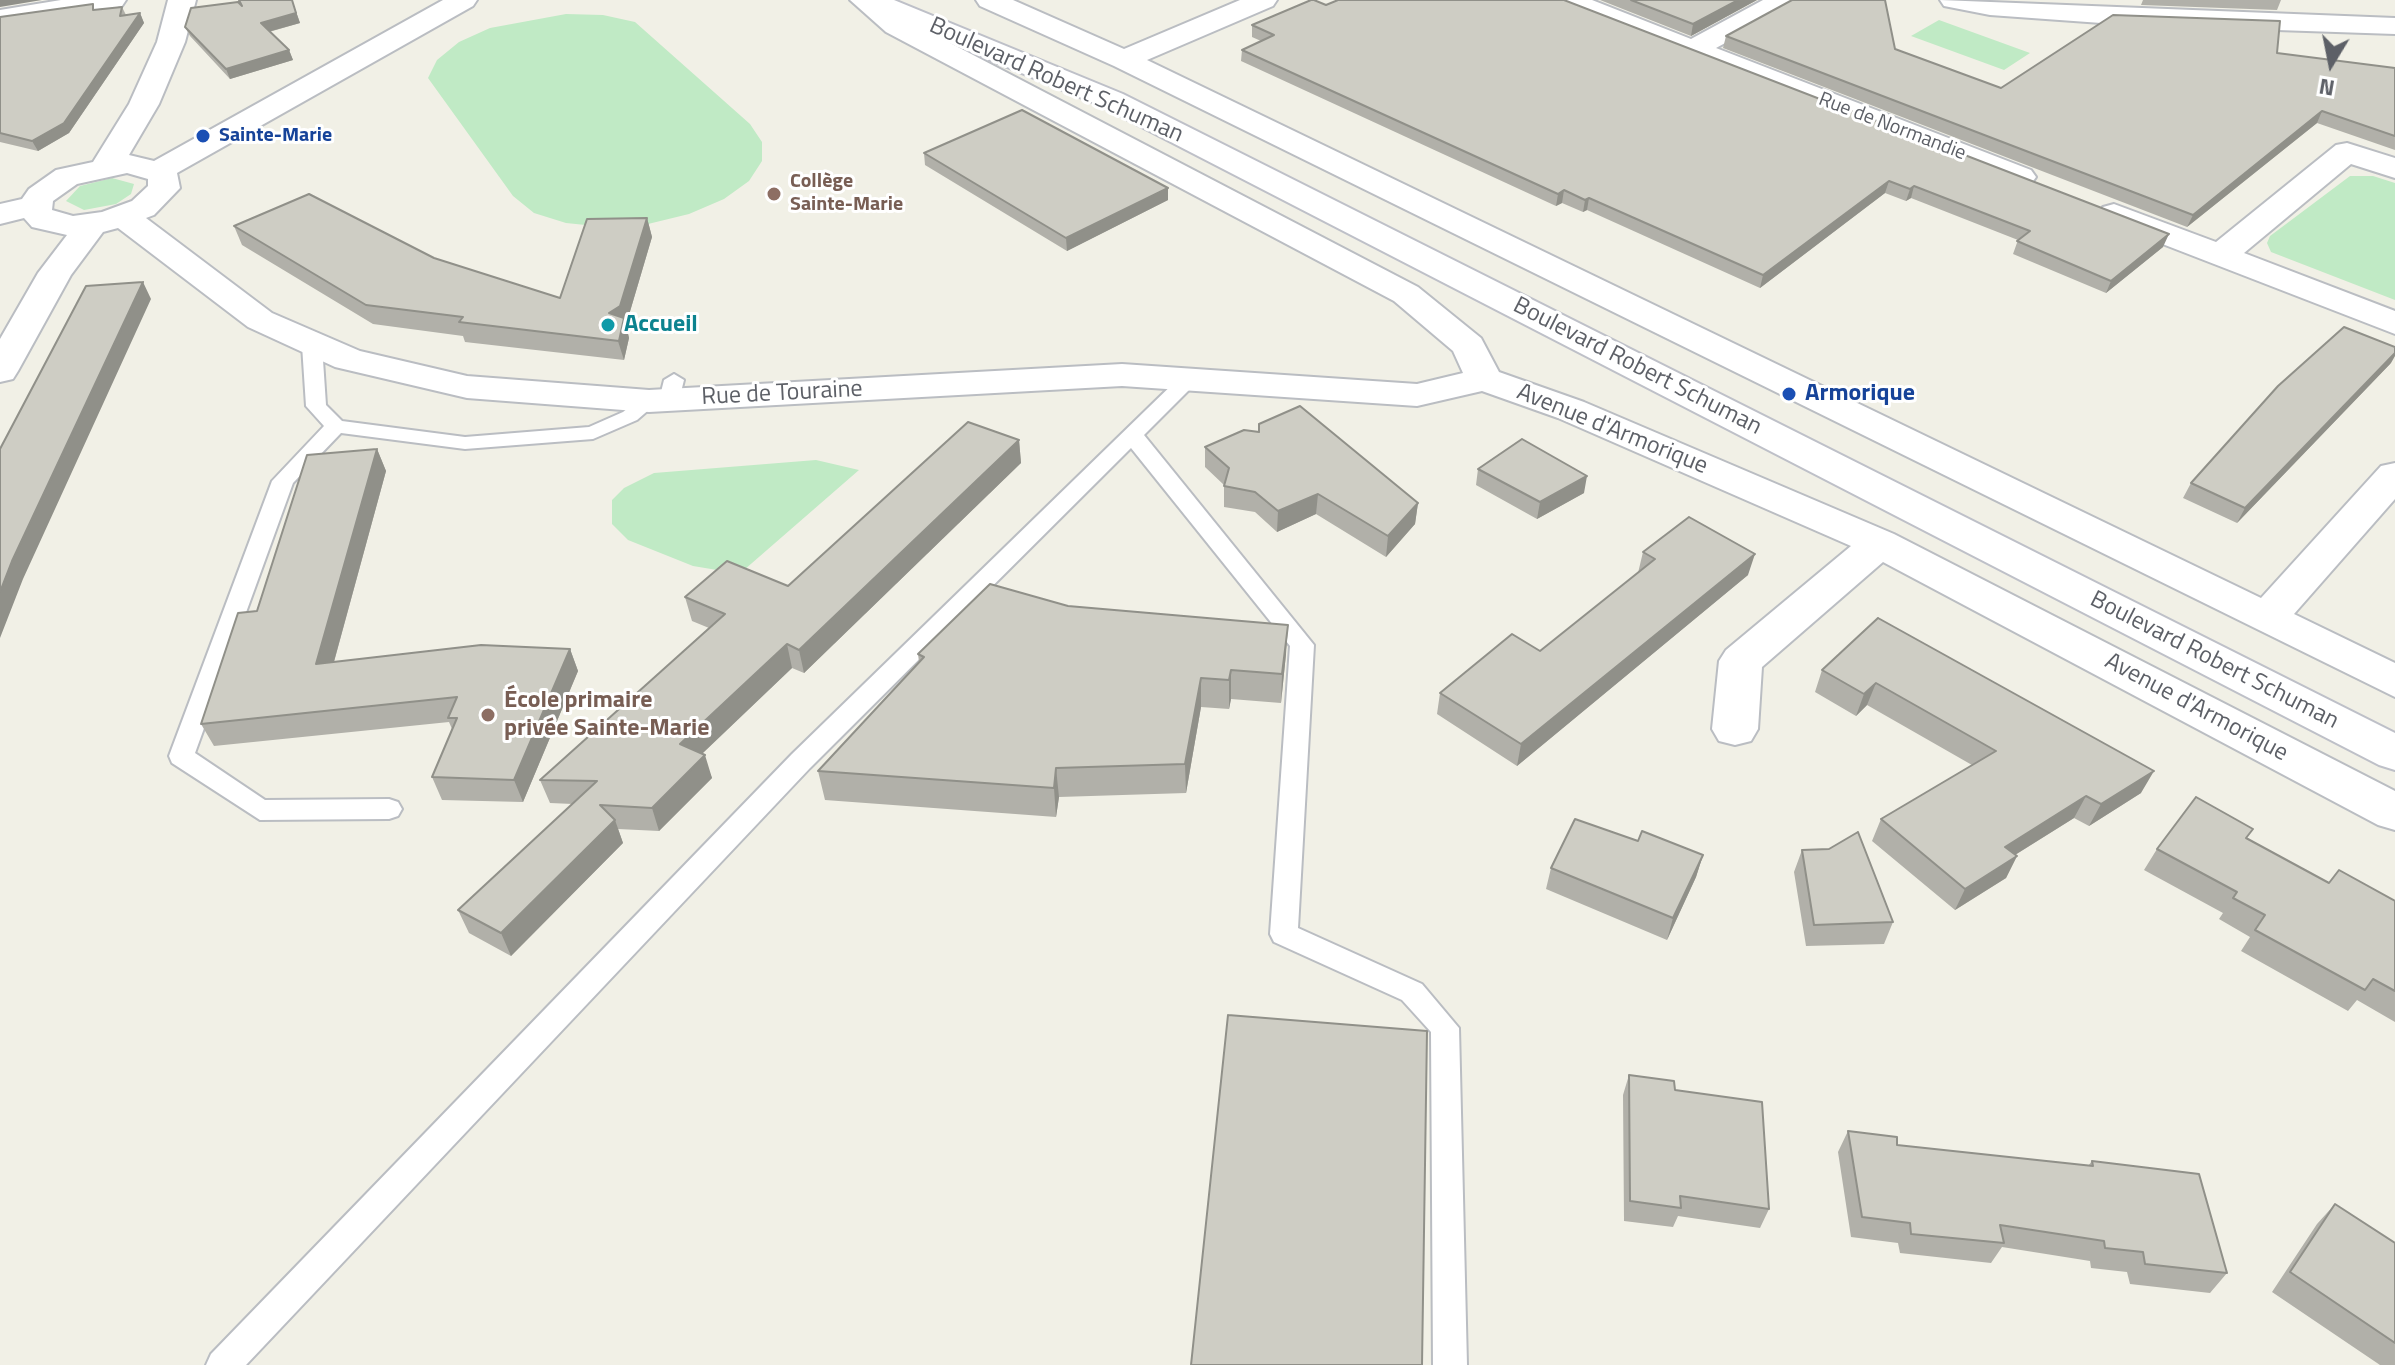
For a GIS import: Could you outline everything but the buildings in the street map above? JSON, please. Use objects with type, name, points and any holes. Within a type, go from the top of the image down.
[{"type":"street","points":[[0,18],[112,0]]},
{"type":"street","points":[[107,165],[144,104],[171,42],[182,0]]},
{"type":"street","points":[[158,171],[463,0]]},
{"type":"street","points":[[867,0],[896,26],[1406,294],[1468,346],[1484,379]]},
{"type":"street","name":"Boulevard Robert Schuman","points":[[867,0],[1112,100],[2395,753]]},
{"type":"street","points":[[990,0],[1124,60],[2395,681]]},
{"type":"street","points":[[1124,60],[1263,0]]},
{"type":"street","name":"Rue de Normandie","points":[[1567,0],[2045,187]]},
{"type":"street","points":[[1693,49],[1783,0]]},
{"type":"street","points":[[1954,0],[1990,7],[2129,17],[2395,26]]},
{"type":"street","points":[[2221,255],[2347,152],[2395,169]]},
{"type":"street","points":[[0,214],[35,206],[50,186],[67,177],[107,165],[127,164],[158,171],[164,178],[164,188],[157,198],[107,221],[55,273],[0,371]]},
{"type":"street","points":[[2089,204],[2395,323]]},
{"type":"street","points":[[35,206],[44,220],[56,224],[107,221]]},
{"type":"street","name":"Rue de Touraine","points":[[107,221],[260,320],[312,345],[404,374],[467,387],[664,394],[1122,375],[1417,395],[1484,379]]},
{"type":"street","name":"Avenue d'Armorique","points":[[1484,379],[1571,410],[1880,543],[2395,812]]},
{"type":"street","points":[[2267,618],[2395,475]]},
{"type":"street","points":[[1735,729],[1741,661],[1880,543]]},
{"type":"lane","points":[[312,345],[316,406],[336,426],[465,443],[593,433],[630,416],[664,394]]},
{"type":"lane","points":[[223,1365],[801,761],[1190,378]]},
{"type":"lane","points":[[336,426],[283,481],[181,756],[260,810],[389,809]]},
{"type":"lane","points":[[1133,436],[1302,645],[1284,934],[1412,992],[1445,1028],[1450,1365]]},
{"type":"green space","points":[[566,14],[603,15],[635,22],[750,124],[762,142],[762,161],[749,181],[724,199],[689,214],[648,224],[605,227],[566,223],[534,213],[513,196],[428,78],[437,60],[459,42],[490,28]]},
{"type":"green space","points":[[1939,20],[2030,53],[2004,70],[1911,36]]},
{"type":"green space","points":[[2350,176],[2373,176],[2395,183],[2395,300],[2271,252],[2267,243],[2270,236]]},
{"type":"green space","points":[[112,178],[134,184],[131,194],[116,204],[84,210],[66,201],[80,186]]},
{"type":"green space","points":[[816,460],[859,470],[744,570],[730,565],[717,570],[693,566],[628,540],[612,524],[612,500],[624,488],[654,473]]},
{"type":"place","name":"Sainte-Marie","points":[[203,136]]},
{"type":"place","name":"Collège Sainte-Marie","points":[[774,194]]},
{"type":"place","name":"Accueil","points":[[608,325]]},
{"type":"place","name":"Armorique","points":[[1789,394]]},
{"type":"place","name":"École primaire privée Sainte-Marie","points":[[488,715]]}]
